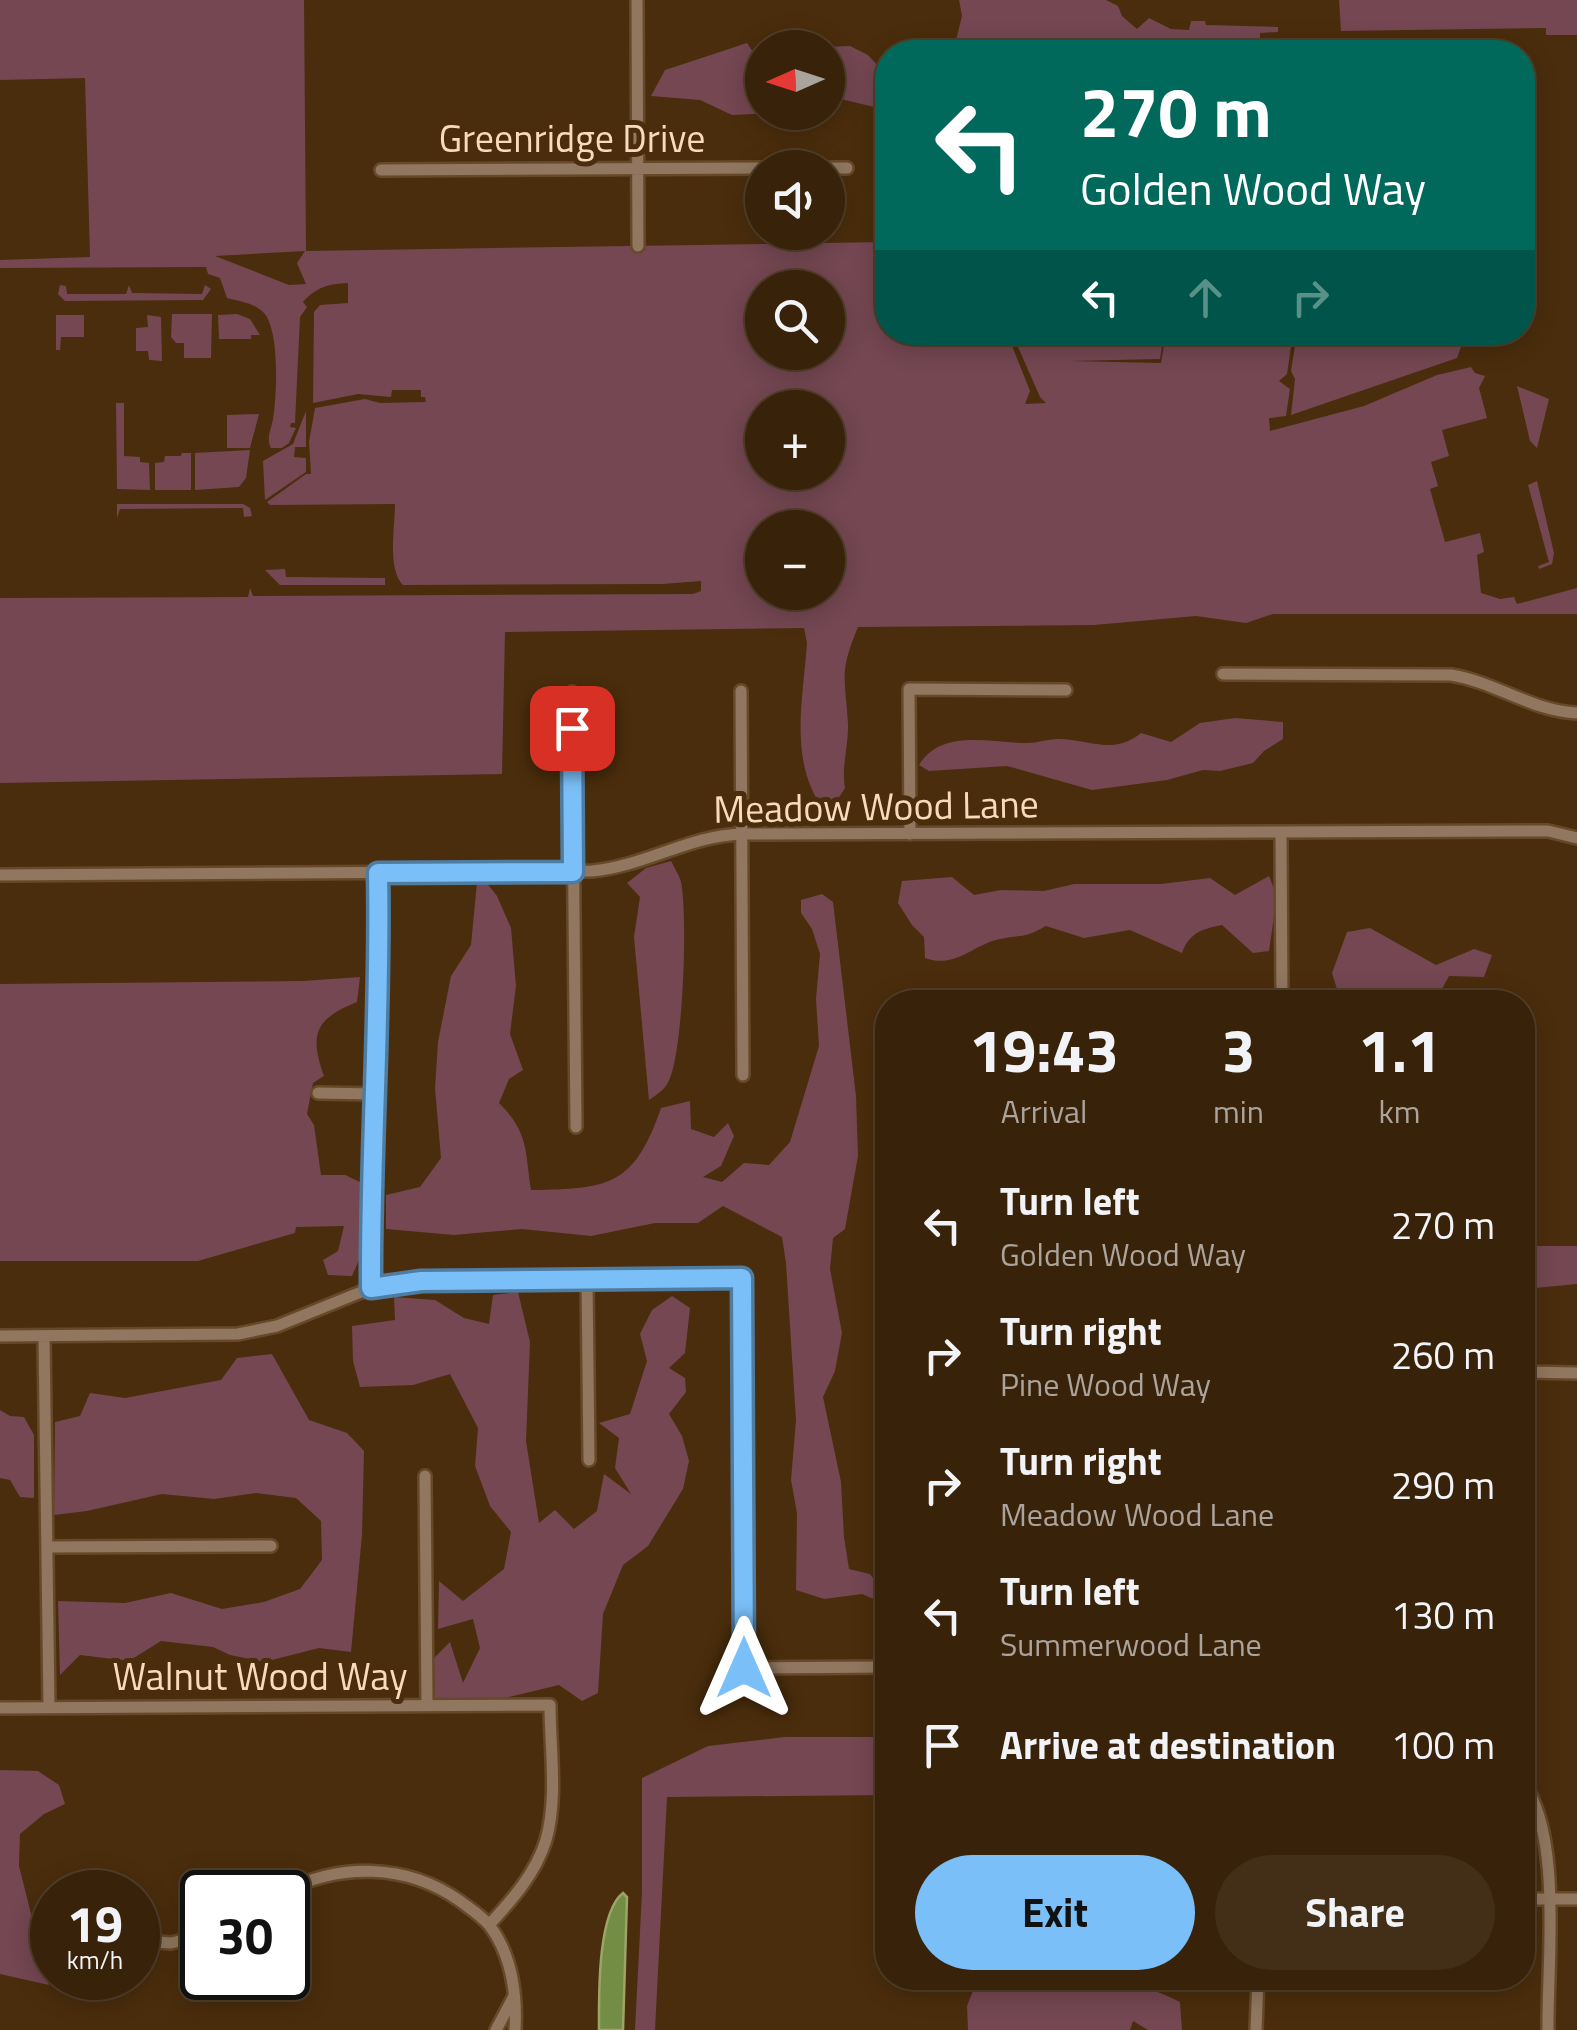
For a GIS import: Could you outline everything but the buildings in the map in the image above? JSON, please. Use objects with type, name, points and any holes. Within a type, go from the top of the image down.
[{"type":"street","points":[[637,0],[638,246]]},
{"type":"street","name":"Greenridge Drive","points":[[381,170],[745,168]]},
{"type":"street","points":[[1223,674],[1452,674],[1477,680],[1541,707],[1577,713]]},
{"type":"street","points":[[910,834],[910,689],[1066,690]]},
{"type":"street","points":[[741,691],[743,1074]]},
{"type":"street","points":[[572,692],[576,1127]]},
{"type":"street","name":"Meadow Wood Lane","points":[[0,875],[573,872],[622,866],[688,842],[742,834],[1548,831],[1577,838]]},
{"type":"street","points":[[1281,832],[1282,990]]},
{"type":"street","points":[[371,1288],[370,1182],[379,1023],[378,873]]},
{"type":"street","points":[[318,1094],[374,1094]]},
{"type":"street","points":[[0,1336],[238,1334],[277,1326],[371,1288],[421,1281],[742,1278],[744,1668],[875,1668]]},
{"type":"street","points":[[588,1280],[589,1460]]},
{"type":"street","points":[[44,1337],[49,1707]]},
{"type":"street","points":[[1535,1372],[1577,1373]]},
{"type":"street","points":[[426,1476],[427,1706]]},
{"type":"street","points":[[47,1547],[272,1546]]},
{"type":"street","name":"Walnut Wood Way","points":[[0,1708],[550,1705],[550,1817],[545,1841],[535,1866],[490,1926]]},
{"type":"street","points":[[1535,1806],[1542,1820],[1548,1899],[1548,2030]]},
{"type":"street","points":[[310,1882],[332,1874],[389,1872],[443,1889],[490,1926],[506,1958],[516,1992],[515,2030]]},
{"type":"street","points":[[1535,1899],[1577,1899]]},
{"type":"street","points":[[1256,2030],[1258,1990]]},
{"type":"street","points":[[496,2030],[516,1992]]},
{"type":"shaded area","points":[[0,0],[304,0],[306,251],[745,244],[745,250],[845,250],[845,243],[875,242],[875,345],[1012,345],[1030,391],[1025,404],[1046,403],[1017,345],[1162,345],[1160,359],[1070,361],[1161,363],[1164,345],[1291,345],[1287,374],[1279,381],[1290,389],[1286,416],[1269,418],[1270,431],[1364,406],[1437,375],[1471,367],[1485,376],[1479,388],[1487,418],[1442,430],[1449,456],[1431,462],[1438,486],[1430,489],[1445,542],[1480,533],[1484,552],[1477,555],[1481,593],[1500,599],[1514,597],[1517,604],[1577,588],[1577,614],[1273,614],[1246,623],[1196,616],[1094,625],[858,627],[845,675],[845,788],[828,815],[815,796],[802,755],[801,710],[807,643],[804,628],[505,632],[502,774],[0,783],[0,598],[248,597],[250,588],[253,596],[701,591],[701,581],[403,585],[393,558],[395,504],[267,502],[311,474],[309,442],[315,408],[365,399],[380,403],[426,402],[421,390],[392,390],[391,397],[358,394],[313,403],[314,312],[320,305],[348,303],[348,283],[323,287],[303,302],[307,307],[300,317],[295,423],[290,427],[296,428],[289,443],[271,448],[276,363],[268,320],[255,306],[227,298],[220,278],[208,274],[206,267],[0,268],[0,260],[90,257],[85,78],[0,80]],"holes":[[[305,251],[297,263],[306,284],[289,285],[215,256]]]},
{"type":"shaded area","points":[[959,0],[1106,0],[1118,6],[1122,16],[1137,29],[1149,18],[1171,29],[1189,30],[1191,21],[1205,21],[1206,25],[1278,27],[1278,32],[1260,33],[1260,40],[956,40],[962,16]]},
{"type":"shaded area","points":[[1339,0],[1577,0],[1577,35],[1546,35],[1546,28],[1341,31]]},
{"type":"shaded area","points":[[745,44],[745,114],[732,115],[700,100],[651,96],[665,70]]},
{"type":"shaded area","points":[[845,46],[868,55],[875,63],[875,107],[845,100]]},
{"type":"shaded area","points":[[60,285],[66,286],[67,294],[126,294],[129,285],[132,293],[202,294],[205,285],[211,289],[203,300],[65,301],[58,294]]},
{"type":"shaded area","points":[[172,314],[212,314],[211,358],[184,358],[184,343],[176,343],[171,337]]},
{"type":"shaded area","points":[[237,314],[250,319],[260,335],[251,335],[251,339],[219,339],[218,315]]},
{"type":"shaded area","points":[[56,315],[84,315],[84,337],[61,337],[60,350],[56,350]]},
{"type":"shaded area","points":[[147,315],[161,317],[162,361],[149,360],[148,351],[136,351],[136,328],[148,327]]},
{"type":"shaded area","points":[[1295,345],[1462,345],[1457,358],[1291,415],[1295,379],[1291,371]]},
{"type":"shaded area","points":[[1517,386],[1549,399],[1537,448],[1530,441]]},
{"type":"shaded area","points":[[116,403],[124,403],[124,456],[140,457],[140,462],[149,463],[150,490],[117,489]]},
{"type":"shaded area","points":[[306,411],[306,447],[295,447],[294,457],[306,458],[306,472],[265,500],[263,461],[293,444]]},
{"type":"shaded area","points":[[259,414],[250,448],[227,448],[227,415]]},
{"type":"shaded area","points":[[250,450],[246,478],[239,487],[195,490],[195,453]]},
{"type":"shaded area","points":[[191,453],[191,490],[155,490],[155,463],[164,462],[165,456]]},
{"type":"shaded area","points":[[1537,481],[1554,553],[1552,564],[1539,569],[1538,566],[1549,562],[1528,485]]},
{"type":"shaded area","points":[[117,504],[243,504],[250,508],[252,516],[244,517],[243,508],[120,509],[117,518]]},
{"type":"shaded area","points":[[285,569],[286,577],[385,578],[385,585],[280,585],[265,570]]},
{"type":"shaded area","points":[[1235,718],[1283,722],[1283,739],[1253,763],[1092,790],[1007,766],[929,771],[919,765],[929,753],[953,742],[1027,743],[1058,739],[1110,745],[1141,733],[1171,742],[1200,723]]},
{"type":"shaded area","points":[[671,861],[681,882],[683,899],[681,1011],[670,1078],[649,1100],[634,937],[640,897],[627,883],[646,868]]},
{"type":"shaded area","points":[[478,872],[497,896],[511,928],[516,986],[510,1034],[523,1070],[509,1079],[499,1103],[521,1133],[531,1190],[580,1188],[615,1178],[640,1154],[661,1108],[690,1101],[691,1129],[714,1137],[728,1123],[734,1136],[721,1166],[703,1177],[722,1182],[744,1163],[769,1165],[790,1142],[819,1046],[816,999],[820,954],[812,929],[801,913],[801,900],[822,894],[833,902],[856,1096],[858,1156],[845,1229],[833,1238],[830,1269],[842,1333],[835,1371],[823,1397],[841,1482],[849,1569],[870,1574],[875,1581],[875,1600],[862,1594],[824,1599],[796,1590],[797,1513],[791,1480],[796,1420],[782,1237],[723,1206],[698,1223],[655,1223],[591,1236],[522,1229],[454,1235],[386,1229],[386,1195],[420,1187],[441,1158],[435,1088],[438,1042],[451,976],[471,945]]},
{"type":"shaded area","points":[[1269,876],[1277,896],[1269,951],[1253,953],[1222,925],[1197,933],[1182,953],[1130,930],[1084,938],[1046,926],[1028,935],[1000,939],[955,958],[936,961],[925,958],[924,937],[898,903],[902,881],[952,877],[974,895],[1001,890],[1044,891],[1074,884],[1161,884],[1210,878],[1235,895]]},
{"type":"shaded area","points":[[1370,928],[1436,965],[1474,949],[1492,955],[1484,977],[1449,976],[1441,990],[1337,990],[1332,973],[1347,932]]},
{"type":"shaded area","points":[[360,977],[357,1002],[332,1015],[319,1030],[317,1049],[324,1076],[313,1083],[307,1114],[314,1125],[321,1175],[345,1175],[362,1183],[367,1242],[352,1276],[328,1275],[323,1260],[338,1251],[344,1226],[296,1227],[295,1233],[198,1261],[0,1261],[0,984]]},
{"type":"shaded area","points":[[1535,1246],[1577,1246],[1577,1284],[1535,1288]]},
{"type":"shaded area","points":[[518,1292],[530,1342],[526,1441],[539,1523],[555,1510],[574,1529],[597,1511],[604,1474],[631,1494],[615,1468],[619,1438],[599,1423],[630,1414],[647,1361],[640,1334],[652,1310],[672,1296],[690,1308],[685,1353],[669,1368],[685,1378],[686,1392],[669,1414],[682,1436],[689,1461],[683,1489],[648,1546],[623,1565],[603,1614],[598,1693],[582,1701],[559,1685],[505,1698],[435,1699],[434,1658],[450,1642],[463,1683],[480,1648],[473,1619],[438,1629],[439,1581],[463,1601],[504,1569],[511,1532],[490,1506],[475,1466],[478,1428],[450,1374],[413,1385],[360,1387],[353,1361],[352,1326],[395,1320],[394,1297],[435,1300],[464,1318],[489,1324],[493,1295]]},
{"type":"shaded area","points":[[272,1354],[309,1420],[347,1433],[364,1451],[362,1535],[351,1652],[319,1648],[264,1662],[213,1647],[161,1641],[129,1661],[80,1655],[60,1675],[58,1601],[125,1603],[171,1593],[222,1609],[264,1602],[300,1589],[322,1560],[321,1521],[296,1498],[256,1493],[214,1499],[162,1494],[54,1515],[55,1422],[80,1416],[90,1393],[125,1398],[221,1380],[237,1358]]},
{"type":"shaded area","points":[[0,1410],[24,1417],[34,1435],[34,1498],[20,1497],[10,1480],[0,1478]]},
{"type":"shaded area","points":[[785,1737],[875,1737],[875,1795],[667,1797],[655,2030],[635,2030],[642,1892],[642,1778],[708,1746]]},
{"type":"shaded area","points":[[0,1770],[38,1771],[59,1785],[65,1804],[44,1814],[20,1834],[19,1866],[30,1910],[30,1981],[0,1974]]},
{"type":"shaded area","points":[[623,1893],[627,1897],[623,2030],[599,2030],[604,1937],[608,1918]]},
{"type":"shaded area","points":[[973,1990],[1150,1990],[1180,2002],[1182,2030],[1148,2030],[1133,2021],[1130,2030],[968,2030],[967,2006]]},
{"type":"route","points":[[572,728],[573,872],[378,873],[379,1023],[371,1147],[371,1288],[421,1281],[742,1278],[744,1668]]}]
